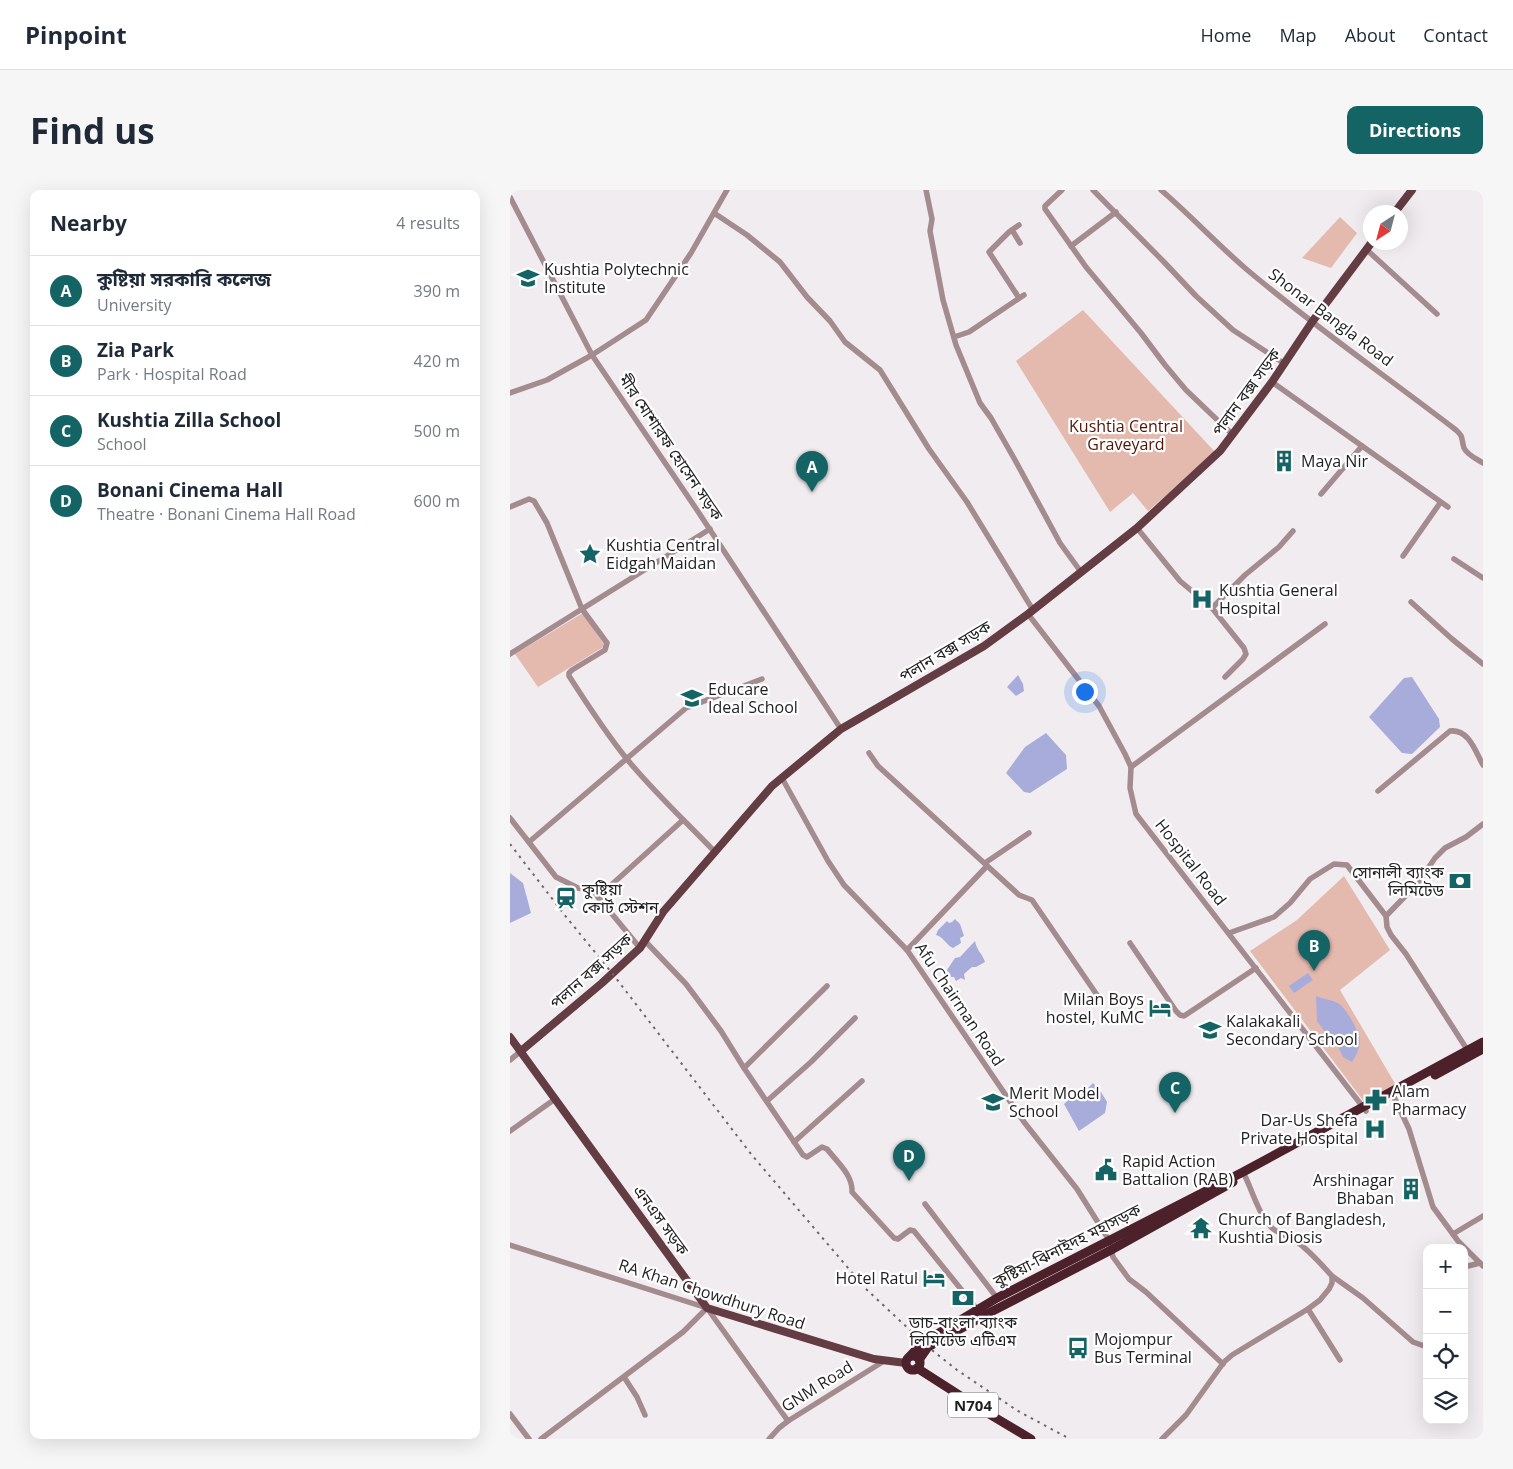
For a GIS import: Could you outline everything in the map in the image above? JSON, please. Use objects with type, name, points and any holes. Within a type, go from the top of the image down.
[{"type":"highway","name":"কুষ্টিয়া-ঝিনাইদহ মহাসড়ক","points":[[913,1362],[928,1347],[962,1323],[1412,1085],[1469,1053],[1483,1042]]},
{"type":"highway","name":"কুষ্টিয়া-ঝিনাইদহ মহাসড়ক","points":[[1469,1053],[1483,1049]]},
{"type":"highway","name":"কুষ্টিয়া-ঝিনাইদহ মহাসড়ক","points":[[1365,1109],[1394,1097],[1412,1085]]},
{"type":"highway","name":"কুষ্টিয়া-ঝিনাইদহ মহাসড়ক","points":[[1110,1245],[1245,1176],[1296,1146]]},
{"type":"highway","name":"কুষ্টিয়া-ঝিনাইদহ মহাসড়ক","points":[[962,1323],[977,1309],[997,1298],[1027,1288]]},
{"type":"highway","name":"N704","points":[[913,1362],[984,1411],[1031,1439]]},
{"type":"main road","points":[[1400,205],[1412,190]]},
{"type":"main road","name":"পলান বক্স সড়ক","points":[[521,1052],[640,948],[663,912],[772,786],[841,729],[984,646],[1031,612],[1137,528],[1220,451],[1285,364],[1312,322],[1367,250]]},
{"type":"main road","name":"এনএস সড়ক","points":[[510,1037],[707,1308]]},
{"type":"main road","name":"RA Khan Chowdhury Road","points":[[707,1308],[884,1361],[913,1362]]},
{"type":"street","points":[[510,393],[547,380],[592,355],[646,320],[691,253],[727,190]]},
{"type":"street","points":[[926,190],[932,219],[930,231],[943,300],[954,337],[980,403],[991,418],[1060,543],[1081,572]]},
{"type":"street","points":[[1062,190],[1045,206],[1071,246],[1186,390],[1232,435]]},
{"type":"street","points":[[1093,190],[1196,296],[1241,335],[1285,364]]},
{"type":"street","name":"Shonar Bangla Road","points":[[1161,190],[1226,252],[1312,322],[1456,430],[1462,436],[1464,447],[1470,455],[1483,463]]},
{"type":"street","name":"মীর মোশারফ হোসেন সড়ক","points":[[510,197],[592,355],[710,529],[841,729]]},
{"type":"street","points":[[1071,246],[1116,212]]},
{"type":"street","name":"Hospital Road","points":[[714,213],[747,235],[780,262],[830,321],[845,342],[880,370],[929,448],[966,502],[1031,612],[1099,706],[1131,767],[1130,788],[1136,814],[1365,1109]]},
{"type":"street","points":[[954,337],[969,332],[995,316],[1021,296],[989,252],[1019,225]]},
{"type":"street","points":[[1012,230],[1020,243]]},
{"type":"street","points":[[1367,250],[1437,314]]},
{"type":"street","points":[[1272,382],[1448,507]]},
{"type":"street","points":[[1321,494],[1362,446]]},
{"type":"street","points":[[510,507],[529,498],[534,501],[547,523],[582,609],[607,643],[602,652],[572,670],[569,676],[604,730],[627,759],[715,852]]},
{"type":"street","points":[[1403,556],[1440,503]]},
{"type":"street","points":[[1137,528],[1180,581],[1212,608],[1244,648],[1246,654],[1244,659],[1224,677]]},
{"type":"street","points":[[510,654],[710,529]]},
{"type":"street","points":[[1212,608],[1246,575],[1279,547],[1292,531]]},
{"type":"street","points":[[1454,559],[1483,578]]},
{"type":"street","points":[[1411,602],[1483,664]]},
{"type":"street","points":[[1131,767],[1325,624]]},
{"type":"street","points":[[529,842],[686,708],[762,679]]},
{"type":"street","points":[[1378,791],[1450,731],[1458,730],[1464,734],[1483,765]]},
{"type":"street","points":[[869,753],[878,766],[1020,895],[1032,900],[1097,995]]},
{"type":"street","name":"Afu Chairman Road","points":[[782,778],[828,861],[844,885],[907,950],[993,1079],[1077,1189],[1110,1245],[1113,1257],[1129,1279],[1146,1292],[1223,1364]]},
{"type":"street","points":[[510,818],[556,877],[578,888],[593,891],[640,948]]},
{"type":"street","points":[[598,897],[683,820]]},
{"type":"street","points":[[1386,916],[1418,883],[1435,858],[1445,848],[1466,837],[1483,824]]},
{"type":"street","points":[[907,950],[986,864],[1029,833]]},
{"type":"street","points":[[1228,933],[1274,917],[1290,903],[1310,880],[1334,864],[1347,865],[1386,916],[1387,927],[1391,935],[1406,954],[1469,1053]]},
{"type":"street","points":[[645,941],[686,984],[721,1031],[805,1157],[822,1148],[827,1150],[850,1178],[853,1186],[852,1192],[894,1238],[898,1239],[910,1230],[914,1231],[977,1309]]},
{"type":"street","points":[[1130,943],[1176,1011],[1184,1016],[1256,968]]},
{"type":"street","points":[[744,1068],[827,986]]},
{"type":"street","points":[[767,1102],[855,1018]]},
{"type":"street","name":"পলান বক্স সড়ক","points":[[510,1060],[521,1052]]},
{"type":"street","points":[[794,1142],[862,1081]]},
{"type":"street","points":[[1394,1097],[1409,1129],[1433,1207],[1453,1234],[1481,1264]]},
{"type":"street","points":[[510,1131],[555,1099]]},
{"type":"street","points":[[1245,1176],[1261,1212],[1271,1226],[1310,1252],[1332,1276],[1363,1298],[1413,1342],[1423,1346]]},
{"type":"street","points":[[924,1204],[997,1298]]},
{"type":"street","points":[[1453,1234],[1483,1216]]},
{"type":"street","name":"RA Khan Chowdhury Road","points":[[510,1245],[707,1308]]},
{"type":"street","points":[[1468,1266],[1481,1264]]},
{"type":"street","points":[[1162,1439],[1186,1415],[1223,1364],[1232,1355],[1320,1300],[1332,1283],[1332,1276]]},
{"type":"street","points":[[541,1439],[683,1332],[707,1308]]},
{"type":"street","name":"এনএস সড়ক","points":[[707,1308],[788,1421]]},
{"type":"street","points":[[1308,1309],[1340,1360]]},
{"type":"street","name":"GNM Road","points":[[770,1439],[788,1421],[884,1361]]},
{"type":"street","points":[[624,1376],[645,1415]]},
{"type":"street","points":[[510,1414],[529,1439]]},
{"type":"green space","points":[[1340,217],[1357,233],[1331,268],[1302,258]]},
{"type":"green space","name":"Kushtia Central Graveyard","points":[[1083,310],[1216,453],[1148,511],[1133,493],[1110,512],[1016,361]]},
{"type":"green space","points":[[583,613],[605,646],[538,687],[515,654]]},
{"type":"green space","points":[[1344,876],[1390,950],[1340,990],[1397,1087],[1365,1103],[1250,951],[1297,920]]},
{"type":"water","points":[[1018,675],[1023,684],[1024,691],[1016,696],[1007,687]]},
{"type":"water","points":[[1412,677],[1439,719],[1440,727],[1412,754],[1402,753],[1369,717],[1404,678]]},
{"type":"water","points":[[1046,733],[1066,755],[1067,769],[1030,793],[1024,792],[1006,773],[1025,747]]},
{"type":"water","points":[[510,873],[523,883],[531,913],[510,923]]},
{"type":"water","points":[[955,919],[960,924],[964,936],[960,938],[961,943],[953,948],[936,935],[938,930],[947,921],[949,923]]},
{"type":"water","points":[[975,941],[985,962],[972,967],[964,974],[965,980],[961,978],[956,981],[948,971],[945,973],[955,958],[960,957]]},
{"type":"water","points":[[1308,973],[1313,980],[1294,993],[1289,986]]},
{"type":"water","points":[[1316,996],[1338,1003],[1352,1020],[1360,1040],[1358,1052],[1352,1062],[1343,1057],[1334,1038],[1325,1032],[1317,1021]]},
{"type":"water","points":[[1093,1083],[1107,1102],[1105,1113],[1079,1131],[1064,1104],[1076,1093],[1086,1090]]},
{"type":"railway","points":[[510,844],[751,1154],[866,1289],[928,1347],[957,1370],[1018,1411],[1070,1439]]},
{"type":"place","name":"Kushtia Polytechnic Institute","points":[[528,278]]},
{"type":"place","name":"Maya Nir","points":[[1284,461]]},
{"type":"place","name":"কুষ্টিয়া সরকারি কলেজ","points":[[812,492]]},
{"type":"place","name":"Kushtia Central Eidgah Maidan","points":[[590,554]]},
{"type":"place","name":"Kushtia General Hospital","points":[[1202,599]]},
{"type":"place","name":"Educare Ideal School","points":[[692,698]]},
{"type":"place","name":"সোনালী ব্যাংক লিমিটেড","points":[[1460,881]]},
{"type":"place","name":"কুষ্টিয়া কোর্ট স্টেশন","points":[[566,898]]},
{"type":"place","name":"Zia Park","points":[[1314,971]]},
{"type":"place","name":"Milan Boys hostel, KuMC","points":[[1160,1008]]},
{"type":"place","name":"Kalakakali Secondary School","points":[[1210,1030]]},
{"type":"place","name":"Alam Pharmacy","points":[[1376,1100]]},
{"type":"place","name":"Merit Model School","points":[[993,1102]]},
{"type":"place","name":"Kushtia Zilla School","points":[[1175,1113]]},
{"type":"place","name":"Dar-Us Shefa Private Hospital","points":[[1375,1129]]},
{"type":"place","name":"Rapid Action Battalion (RAB)","points":[[1106,1170]]},
{"type":"place","name":"Bonani Cinema Hall","points":[[909,1181]]},
{"type":"place","name":"Arshinagar Bhaban","points":[[1411,1189]]},
{"type":"place","name":"Church of Bangladesh, Kushtia Diosis","points":[[1201,1228]]},
{"type":"place","name":"Hotel Ratul","points":[[934,1278]]},
{"type":"place","name":"ডাচ-বাংলা ব্যাংক লিমিটেড এটিএম","points":[[963,1298]]},
{"type":"place","name":"Mojompur Bus Terminal","points":[[1078,1348]]}]
